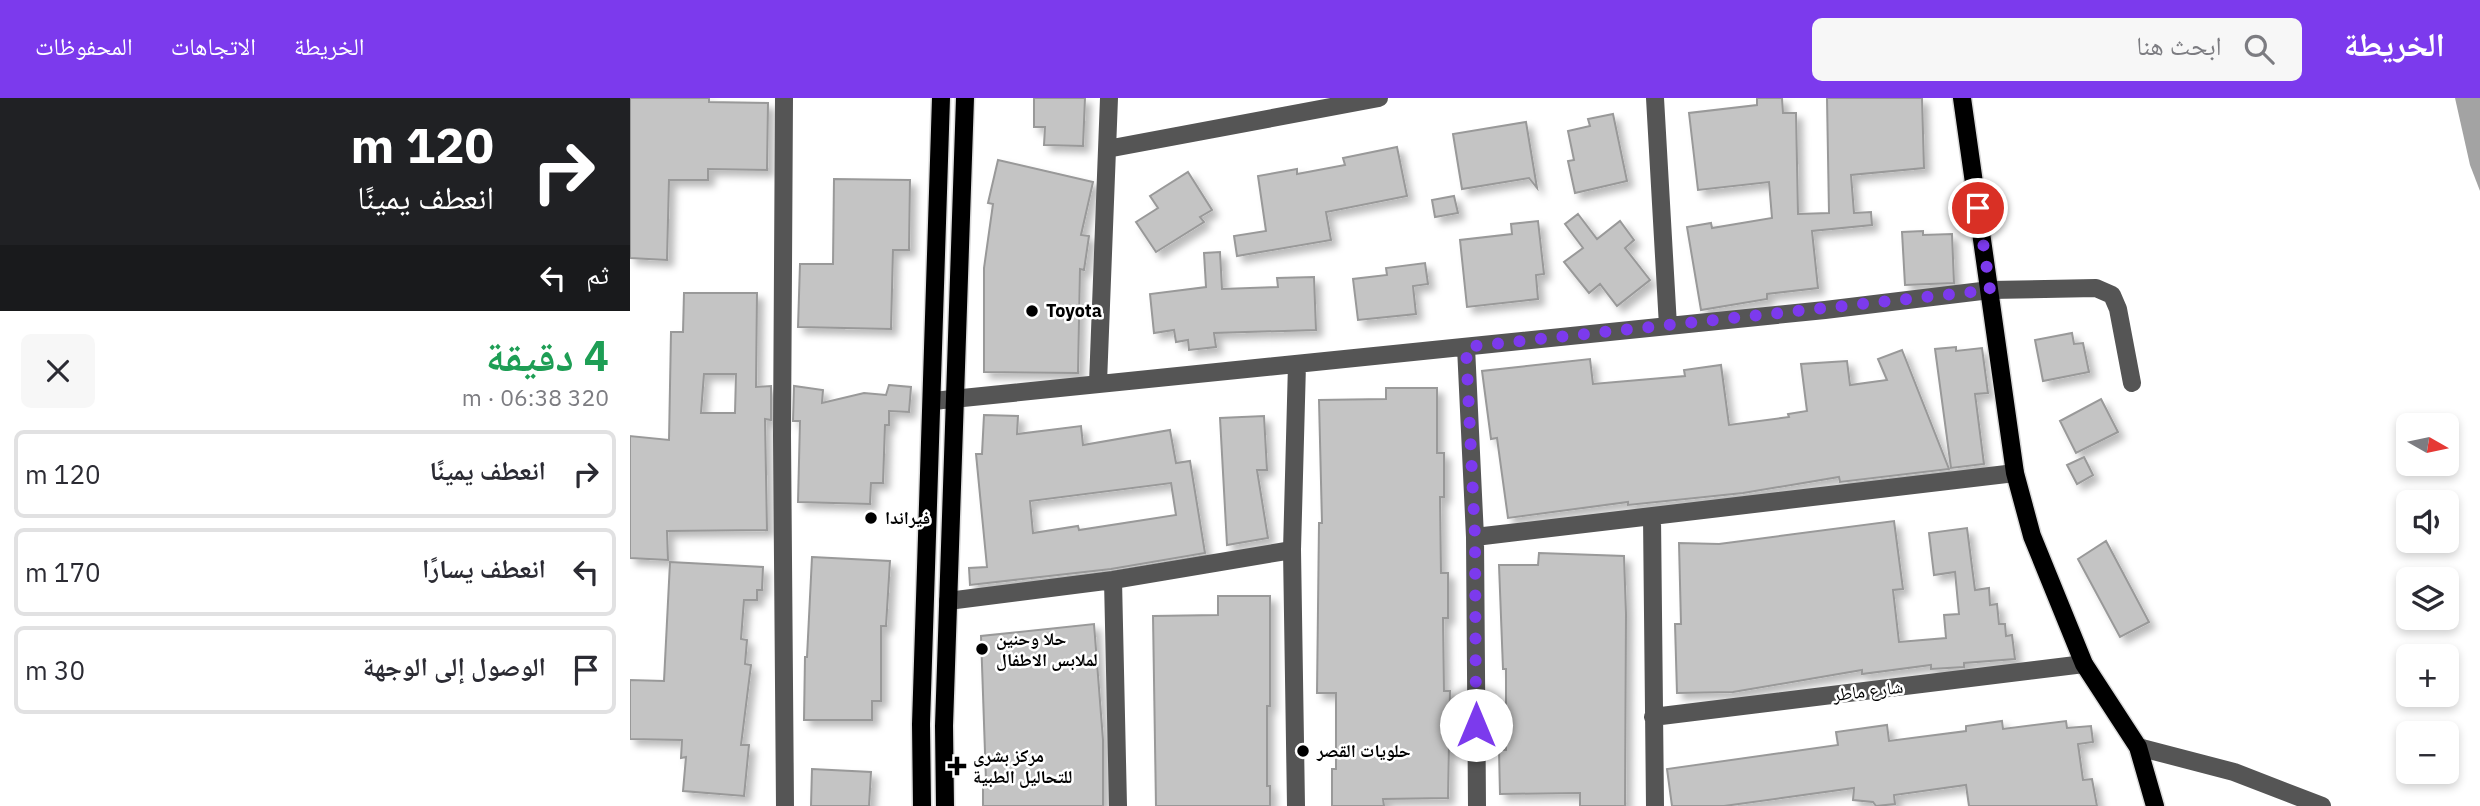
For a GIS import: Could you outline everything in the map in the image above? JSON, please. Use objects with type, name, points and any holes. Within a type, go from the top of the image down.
[{"type":"main road","points":[[922,806],[922,697],[941,98]]},
{"type":"main road","points":[[945,806],[944,726],[965,98]]},
{"type":"main road","points":[[1962,98],[2015,473],[2032,536],[2084,664],[2138,747],[2155,806]]},
{"type":"street","points":[[784,98],[785,806]]},
{"type":"street","points":[[1098,383],[1109,98]]},
{"type":"street","points":[[1107,149],[1379,98]]},
{"type":"street","points":[[1655,98],[1668,326]]},
{"type":"street","points":[[933,401],[1668,326],[1990,290],[2096,288],[2112,295],[2118,309],[2132,383]]},
{"type":"street","points":[[1466,347],[1475,537],[1477,806]]},
{"type":"street","points":[[1296,806],[1292,550],[1297,364]]},
{"type":"street","points":[[1475,537],[2015,473]]},
{"type":"street","points":[[1652,517],[1655,806]]},
{"type":"street","points":[[948,601],[1113,580],[1292,550]]},
{"type":"street","points":[[1113,580],[1118,806]]},
{"type":"street","name":"شارع ماطر","points":[[1653,717],[2084,664]]},
{"type":"street","points":[[2138,747],[2234,772],[2322,806]]},
{"type":"shaded area","points":[[2455,98],[2480,98],[2480,191],[2470,165]]},
{"type":"building","points":[[630,98],[709,98],[709,102],[768,103],[767,170],[708,169],[708,180],[669,180],[667,260],[630,258]]},
{"type":"building","points":[[1034,98],[1085,98],[1083,146],[1044,145],[1045,127],[1034,127]]},
{"type":"building","points":[[1757,98],[1782,98],[1783,113],[1796,113],[1798,214],[1829,213],[1827,98],[1922,98],[1924,168],[1851,175],[1854,213],[1871,212],[1872,225],[1812,231],[1818,288],[1767,294],[1767,299],[1701,310],[1687,227],[1711,223],[1712,228],[1772,218],[1769,182],[1698,190],[1689,113],[1757,105]]},
{"type":"building","points":[[1613,114],[1627,181],[1575,193],[1568,161],[1574,160],[1568,131],[1590,126],[1588,119]]},
{"type":"building","points":[[1526,122],[1537,188],[1529,178],[1462,189],[1453,134]]},
{"type":"building","points":[[1397,147],[1407,196],[1326,212],[1331,240],[1237,256],[1234,236],[1266,231],[1258,176],[1297,169],[1297,174],[1345,165],[1343,158]]},
{"type":"building","points":[[998,160],[1093,182],[1081,235],[1089,236],[1084,270],[1080,269],[1078,373],[984,372],[984,268],[993,204],[988,203]]},
{"type":"building","points":[[1188,172],[1212,210],[1200,217],[1204,222],[1156,252],[1136,222],[1158,208],[1150,196]]},
{"type":"building","points":[[834,179],[910,180],[909,250],[893,250],[891,329],[798,327],[800,264],[833,264]]},
{"type":"building","points":[[1454,196],[1458,213],[1435,217],[1432,200]]},
{"type":"building","points":[[1578,214],[1597,239],[1620,221],[1634,240],[1625,248],[1650,280],[1617,306],[1600,284],[1589,293],[1564,262],[1583,248],[1565,224]]},
{"type":"building","points":[[1538,221],[1544,274],[1536,275],[1538,299],[1467,307],[1460,240],[1512,234],[1511,224]]},
{"type":"building","points":[[1923,231],[1923,235],[1952,234],[1954,283],[1905,285],[1902,232]]},
{"type":"building","points":[[1220,252],[1222,289],[1278,287],[1277,278],[1314,277],[1316,330],[1214,333],[1216,347],[1189,350],[1188,340],[1176,342],[1174,330],[1154,333],[1150,294],[1206,287],[1204,253]]},
{"type":"building","points":[[1425,263],[1428,284],[1413,286],[1416,314],[1358,320],[1353,279],[1387,275],[1386,268]]},
{"type":"building","points":[[684,293],[757,293],[756,387],[771,386],[771,420],[765,419],[767,530],[667,531],[668,560],[630,558],[630,436],[669,440],[671,332],[683,332]],"holes":[[[704,374],[736,374],[735,413],[701,413]]]},
{"type":"building","points":[[2072,333],[2074,344],[2083,343],[2089,372],[2043,381],[2035,340]]},
{"type":"building","points":[[1956,347],[1956,351],[1982,348],[1988,393],[1975,394],[1984,464],[1951,468],[1935,349]]},
{"type":"building","points":[[1902,350],[1949,469],[1840,482],[1839,477],[1743,493],[1628,505],[1628,502],[1508,518],[1497,438],[1491,439],[1482,371],[1590,359],[1593,384],[1685,376],[1684,370],[1721,365],[1729,425],[1789,417],[1788,414],[1807,411],[1801,364],[1847,361],[1850,385],[1887,380],[1878,359]]},
{"type":"building","points":[[889,385],[911,387],[909,412],[889,411],[889,425],[885,425],[883,483],[871,483],[870,504],[798,502],[800,421],[793,421],[794,386],[823,390],[822,403],[864,393],[886,395]]},
{"type":"building","points":[[1386,388],[1437,388],[1437,453],[1444,453],[1444,497],[1440,497],[1441,573],[1448,573],[1448,618],[1443,618],[1444,691],[1450,691],[1448,798],[1383,799],[1384,806],[1332,806],[1332,769],[1336,769],[1336,693],[1317,693],[1319,523],[1322,523],[1319,400],[1386,399]]},
{"type":"building","points":[[2101,399],[2118,432],[2076,453],[2060,421]]},
{"type":"building","points":[[984,415],[1018,416],[1017,434],[1081,426],[1083,445],[1170,430],[1176,463],[1190,461],[1205,553],[1111,569],[970,585],[969,568],[987,567],[976,454],[982,454]],"holes":[[[1171,483],[1176,515],[1079,530],[1078,526],[1033,533],[1030,501]]]},
{"type":"building","points":[[1264,416],[1267,470],[1257,470],[1268,538],[1227,545],[1220,418]]},
{"type":"building","points":[[2084,457],[2093,475],[2077,484],[2067,465]]},
{"type":"building","points":[[1894,521],[1903,589],[1893,590],[1899,642],[1946,638],[1944,615],[1959,614],[1955,572],[1934,575],[1929,533],[1967,528],[1975,590],[1989,588],[1990,605],[1997,604],[1999,624],[2005,624],[2006,636],[2012,635],[2015,659],[1964,663],[1964,667],[1931,669],[1931,665],[1862,674],[1862,670],[1733,692],[1677,693],[1675,624],[1681,624],[1679,543],[1719,544]]},
{"type":"building","points":[[2106,541],[2149,622],[2120,637],[2078,559]]},
{"type":"building","points":[[1539,553],[1624,556],[1625,806],[1580,806],[1580,793],[1500,794],[1499,750],[1506,750],[1506,669],[1503,669],[1499,565],[1538,565]]},
{"type":"building","points":[[812,557],[890,561],[886,626],[881,626],[881,701],[872,701],[872,720],[804,720]]},
{"type":"building","points":[[670,562],[763,567],[762,590],[757,590],[757,600],[744,600],[741,639],[747,640],[745,664],[751,665],[741,745],[749,745],[744,796],[683,791],[686,757],[681,758],[682,740],[630,739],[630,680],[664,681]]},
{"type":"building","points":[[1218,596],[1270,596],[1267,786],[1270,786],[1270,806],[1156,806],[1153,616],[1218,615]]},
{"type":"building","points":[[1094,624],[1103,740],[1103,806],[983,806],[983,781],[986,781],[981,636]]},
{"type":"building","points":[[2002,721],[2003,729],[2066,721],[2067,728],[2091,726],[2093,742],[2078,744],[2083,780],[2092,779],[2097,806],[1969,806],[1966,785],[1894,795],[1895,804],[1876,806],[1873,802],[1853,800],[1854,788],[1724,806],[1672,806],[1667,769],[1838,745],[1836,732],[1887,725],[1889,741],[1966,731],[1966,726]]},
{"type":"building","points":[[812,769],[871,772],[869,806],[811,806]]},
{"type":"place","name":"Toyota","points":[[1032,311]]},
{"type":"place","name":"فيراندا","points":[[871,518]]},
{"type":"place","name":"حلا وحنين لملابس الاطفال","points":[[982,649]]},
{"type":"place","name":"حلويات القصر","points":[[1303,751]]},
{"type":"place","name":"مركز بشرى للتحاليل الطبية","points":[[957,766]]},
{"type":"route","points":[[1476,725],[1475,537],[1466,347],[1990,290],[1978,208]]}]
